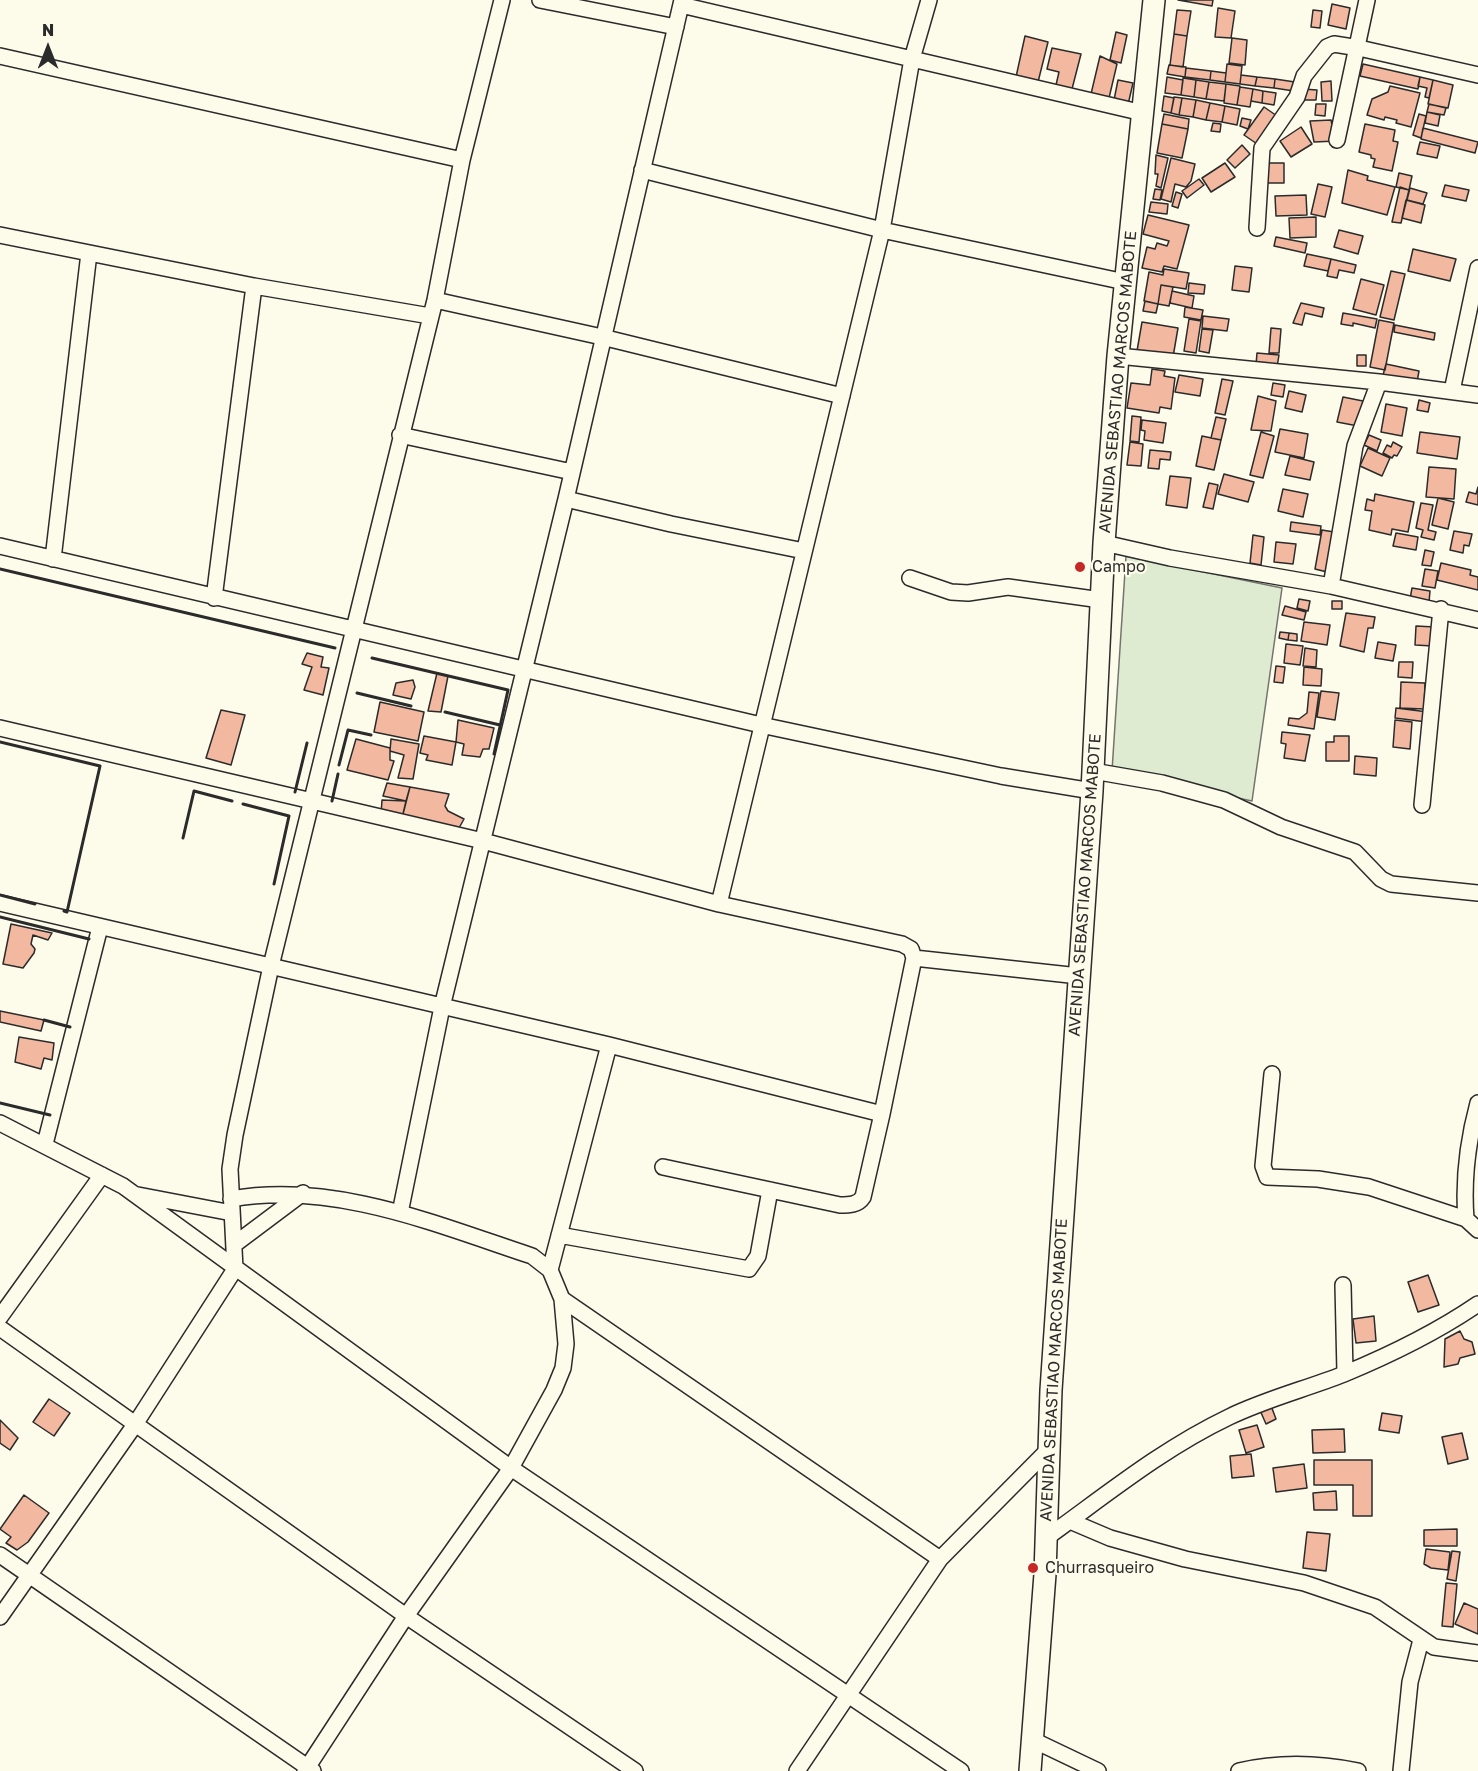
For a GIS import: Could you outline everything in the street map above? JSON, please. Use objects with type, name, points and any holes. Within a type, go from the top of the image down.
[{"type":"main road","name":"AVENIDA SEBASTIAO MARCOS MABOTE","points":[[1030,1771],[1046,1538],[1048,1450],[1066,1150],[1092,781],[1104,543],[1118,356],[1154,0]]},
{"type":"street","points":[[0,1617],[134,1426],[235,1269],[236,1244],[230,1169],[235,1135],[310,800],[435,300],[462,160],[502,0]]},
{"type":"street","points":[[540,0],[676,27]]},
{"type":"street","points":[[719,904],[882,230],[912,59],[929,0]]},
{"type":"street","points":[[1337,140],[1359,48],[1367,0]]},
{"type":"street","points":[[400,1213],[442,1007],[566,499],[681,3],[1143,113]]},
{"type":"street","points":[[1257,228],[1260,160],[1268,136],[1296,97],[1304,76],[1327,47],[1334,44],[1359,48],[1478,75]]},
{"type":"street","points":[[0,56],[462,160]]},
{"type":"street","points":[[642,170],[882,230],[1125,282]]},
{"type":"street","points":[[0,235],[254,286],[430,316]]},
{"type":"street","points":[[53,559],[89,253]]},
{"type":"street","points":[[1452,391],[1478,268]]},
{"type":"street","points":[[214,598],[254,286]]},
{"type":"street","points":[[435,300],[602,337],[842,396]]},
{"type":"street","points":[[1118,356],[1379,382],[1478,395]]},
{"type":"street","points":[[1331,586],[1355,446],[1379,382]]},
{"type":"street","points":[[400,435],[572,472]]},
{"type":"street","points":[[566,499],[671,524],[804,551]]},
{"type":"street","points":[[1104,543],[1170,558],[1331,586],[1393,602],[1441,609],[1478,620]]},
{"type":"street","points":[[0,546],[761,725],[1001,776],[1162,783],[1224,800],[1281,827],[1355,852],[1381,879],[1391,884],[1478,893]]},
{"type":"street","points":[[910,578],[951,592],[968,593],[1008,587],[1101,600]]},
{"type":"street","points":[[1422,805],[1441,609]]},
{"type":"street","points":[[0,728],[483,841],[719,904],[902,944],[911,949],[914,958],[882,1114],[860,1202],[840,1205],[663,1167]]},
{"type":"street","points":[[0,903],[609,1045],[882,1114]]},
{"type":"street","points":[[45,1144],[100,927]]},
{"type":"street","points":[[914,958],[1079,976]]},
{"type":"street","points":[[550,1270],[609,1045]]},
{"type":"street","points":[[1272,1074],[1263,1166],[1267,1177],[1318,1179],[1369,1187],[1472,1225]]},
{"type":"street","points":[[1472,1225],[1464,1198],[1471,1138],[1478,1103]]},
{"type":"street","points":[[0,1123],[102,1174],[135,1195],[511,1468],[962,1771]]},
{"type":"street","points":[[0,1317],[102,1174]]},
{"type":"street","points":[[559,1235],[749,1269],[758,1256],[770,1190]]},
{"type":"street","points":[[0,1555],[309,1770],[406,1616],[511,1468],[563,1368],[565,1324],[562,1299],[550,1270],[532,1256],[400,1213],[303,1194],[262,1194],[232,1206],[135,1195]]},
{"type":"street","points":[[236,1244],[303,1194]]},
{"type":"street","points":[[1343,1284],[1345,1373]]},
{"type":"street","points":[[562,1299],[940,1559]]},
{"type":"street","points":[[1046,1538],[1155,1459],[1192,1436],[1259,1404],[1345,1373],[1432,1333],[1478,1304]]},
{"type":"street","points":[[0,1328],[134,1426],[406,1616],[635,1771]]},
{"type":"street","points":[[797,1771],[940,1559],[1048,1450]]},
{"type":"street","points":[[1070,1521],[1110,1538],[1185,1559],[1304,1583],[1376,1607],[1421,1640],[1446,1650],[1478,1653]]},
{"type":"street","points":[[1401,1771],[1410,1682],[1421,1640]]},
{"type":"street","points":[[1033,1740],[1098,1771]]},
{"type":"street","points":[[1239,1771],[1280,1765],[1320,1765],[1358,1771]]},
{"type":"green space","points":[[1126,556],[1282,588],[1252,801],[1112,771]]},
{"type":"building","points":[[1178,0],[1213,0],[1212,6]]},
{"type":"building","points":[[1332,4],[1350,8],[1346,29],[1328,25]]},
{"type":"building","points":[[1218,8],[1235,11],[1231,38],[1215,37]]},
{"type":"building","points":[[1177,10],[1191,11],[1187,36],[1174,34]]},
{"type":"building","points":[[1313,10],[1322,11],[1320,28],[1311,27]]},
{"type":"building","points":[[1116,32],[1127,35],[1121,63],[1110,60]]},
{"type":"building","points":[[1174,34],[1187,36],[1183,67],[1170,65]]},
{"type":"building","points":[[1025,36],[1048,42],[1038,82],[1016,77]]},
{"type":"building","points":[[1232,38],[1247,40],[1245,65],[1229,63]]},
{"type":"building","points":[[1052,48],[1081,54],[1072,89],[1056,85],[1059,72],[1047,69]]},
{"type":"building","points":[[1100,56],[1117,64],[1109,98],[1091,94]]},
{"type":"building","points":[[1227,64],[1242,66],[1240,84],[1225,82]]},
{"type":"building","points":[[1363,64],[1420,77],[1418,89],[1360,76]]},
{"type":"building","points":[[1169,65],[1186,67],[1185,77],[1167,74]]},
{"type":"building","points":[[1186,68],[1211,71],[1210,80],[1185,77]]},
{"type":"building","points":[[1211,71],[1226,73],[1225,82],[1210,80]]},
{"type":"building","points":[[1241,75],[1257,77],[1255,86],[1240,84]]},
{"type":"building","points":[[1167,77],[1183,80],[1181,95],[1165,93]]},
{"type":"building","points":[[1257,77],[1275,79],[1274,88],[1255,86]]},
{"type":"building","points":[[1420,77],[1433,80],[1429,98],[1425,97],[1427,88],[1418,86]]},
{"type":"building","points":[[1183,78],[1196,80],[1194,97],[1181,95]]},
{"type":"building","points":[[1275,79],[1295,82],[1294,91],[1274,88]]},
{"type":"building","points":[[1118,80],[1133,83],[1127,109],[1113,105]]},
{"type":"building","points":[[1196,80],[1209,82],[1206,99],[1194,97]]},
{"type":"building","points":[[1433,80],[1453,85],[1448,108],[1428,104]]},
{"type":"building","points":[[1331,81],[1332,101],[1322,101],[1321,82]]},
{"type":"building","points":[[1209,82],[1226,84],[1224,101],[1206,99]]},
{"type":"building","points":[[1226,84],[1240,86],[1237,105],[1224,103]]},
{"type":"building","points":[[1390,86],[1420,93],[1411,127],[1396,123],[1397,120],[1385,117],[1384,120],[1367,115],[1372,99],[1388,92]]},
{"type":"building","points":[[1240,87],[1253,89],[1250,107],[1237,105]]},
{"type":"building","points":[[1253,89],[1263,91],[1262,103],[1251,101]]},
{"type":"building","points":[[1303,89],[1317,90],[1316,100],[1303,100]]},
{"type":"building","points":[[1263,91],[1276,93],[1274,105],[1262,103]]},
{"type":"building","points":[[1164,96],[1174,98],[1171,113],[1162,111]]},
{"type":"building","points":[[1174,97],[1182,98],[1179,115],[1171,113]]},
{"type":"building","points":[[1182,98],[1196,100],[1193,117],[1179,115]]},
{"type":"building","points":[[1196,100],[1210,103],[1206,120],[1193,117]]},
{"type":"building","points":[[1210,103],[1225,106],[1222,122],[1206,120]]},
{"type":"building","points":[[1316,104],[1326,104],[1325,116],[1315,115]]},
{"type":"building","points":[[1429,104],[1446,108],[1444,115],[1427,112]]},
{"type":"building","points":[[1225,106],[1240,109],[1237,125],[1222,122]]},
{"type":"building","points":[[1264,107],[1280,118],[1260,146],[1244,135]]},
{"type":"building","points":[[1427,112],[1440,115],[1438,126],[1425,123]]},
{"type":"building","points":[[1164,114],[1189,119],[1188,129],[1162,124]]},
{"type":"building","points":[[1419,114],[1426,116],[1421,138],[1413,135]]},
{"type":"building","points":[[1242,118],[1251,120],[1248,129],[1240,126]]},
{"type":"building","points":[[1331,120],[1336,141],[1314,142],[1310,121]]},
{"type":"building","points":[[1213,123],[1221,124],[1220,132],[1211,131]]},
{"type":"building","points":[[1162,124],[1188,129],[1182,158],[1157,153]]},
{"type":"building","points":[[1365,124],[1395,130],[1393,141],[1398,142],[1392,171],[1373,167],[1375,159],[1371,158],[1371,155],[1359,152]]},
{"type":"building","points":[[1301,127],[1312,144],[1291,157],[1280,141]]},
{"type":"building","points":[[1423,128],[1478,142],[1475,153],[1421,139]]},
{"type":"building","points":[[1420,142],[1440,146],[1437,158],[1417,154]]},
{"type":"building","points":[[1242,145],[1250,154],[1235,168],[1227,160]]},
{"type":"building","points":[[1156,155],[1168,158],[1161,188],[1156,186],[1158,174],[1155,174]]},
{"type":"building","points":[[1171,158],[1195,164],[1191,181],[1186,187],[1175,184],[1171,202],[1161,199]]},
{"type":"building","points":[[1225,163],[1235,177],[1211,192],[1202,178]]},
{"type":"building","points":[[1266,163],[1284,163],[1284,183],[1266,183]]},
{"type":"building","points":[[1348,170],[1368,176],[1367,180],[1395,187],[1387,215],[1342,203]]},
{"type":"building","points":[[1399,173],[1412,176],[1409,190],[1396,187]]},
{"type":"building","points":[[1199,179],[1204,185],[1187,198],[1182,191]]},
{"type":"building","points":[[1318,184],[1332,187],[1325,217],[1311,214]]},
{"type":"building","points":[[1445,185],[1469,190],[1466,201],[1442,196]]},
{"type":"building","points":[[1400,187],[1409,190],[1401,223],[1392,222]]},
{"type":"building","points":[[1410,188],[1427,193],[1423,204],[1407,200]]},
{"type":"building","points":[[1155,189],[1162,190],[1160,200],[1153,199]]},
{"type":"building","points":[[1176,192],[1182,194],[1178,208],[1172,206]]},
{"type":"building","points":[[1306,195],[1307,215],[1276,216],[1275,196]]},
{"type":"building","points":[[1406,200],[1425,205],[1421,223],[1402,218]]},
{"type":"building","points":[[1151,202],[1168,204],[1167,214],[1149,212]]},
{"type":"building","points":[[1148,215],[1189,225],[1177,269],[1164,266],[1162,272],[1142,268],[1147,247],[1155,249],[1157,243],[1167,246],[1169,241],[1143,234]]},
{"type":"building","points":[[1316,217],[1316,237],[1290,238],[1289,218]]},
{"type":"building","points":[[1339,230],[1363,236],[1358,254],[1334,247]]},
{"type":"building","points":[[1276,237],[1307,243],[1305,253],[1274,246]]},
{"type":"building","points":[[1413,249],[1456,259],[1450,281],[1408,271]]},
{"type":"building","points":[[1307,254],[1331,259],[1328,271],[1304,266]]},
{"type":"building","points":[[1331,259],[1356,265],[1354,273],[1339,270],[1337,278],[1327,276]]},
{"type":"building","points":[[1235,266],[1252,268],[1249,292],[1232,290]]},
{"type":"building","points":[[1164,269],[1189,273],[1186,289],[1161,285],[1158,304],[1144,301],[1149,272],[1163,275]]},
{"type":"building","points":[[1391,271],[1405,274],[1394,320],[1380,317]]},
{"type":"building","points":[[1361,279],[1384,285],[1376,315],[1353,309]]},
{"type":"building","points":[[1189,283],[1205,285],[1204,294],[1188,293]]},
{"type":"building","points":[[1161,285],[1173,287],[1169,306],[1158,304]]},
{"type":"building","points":[[1172,291],[1194,296],[1192,308],[1170,303]]},
{"type":"building","points":[[1145,301],[1158,304],[1156,313],[1143,311]]},
{"type":"building","points":[[1301,303],[1324,308],[1322,317],[1305,313],[1302,325],[1293,323]]},
{"type":"building","points":[[1185,307],[1203,310],[1201,320],[1184,317]]},
{"type":"building","points":[[1343,313],[1377,319],[1375,328],[1353,323],[1353,326],[1341,324]]},
{"type":"building","points":[[1203,316],[1229,319],[1227,331],[1202,328]]},
{"type":"building","points":[[1189,319],[1201,321],[1196,353],[1184,351]]},
{"type":"building","points":[[1379,320],[1394,323],[1385,370],[1370,367]]},
{"type":"building","points":[[1142,322],[1178,328],[1173,357],[1137,351]]},
{"type":"building","points":[[1395,325],[1435,333],[1434,340],[1394,332]]},
{"type":"building","points":[[1271,328],[1281,329],[1279,353],[1269,353]]},
{"type":"building","points":[[1202,329],[1213,330],[1209,353],[1199,351]]},
{"type":"building","points":[[1257,353],[1279,355],[1277,367],[1256,365]]},
{"type":"building","points":[[1357,355],[1366,355],[1366,366],[1357,366]]},
{"type":"building","points":[[1386,364],[1419,371],[1417,382],[1383,375]]},
{"type":"building","points":[[1152,369],[1165,371],[1164,376],[1175,378],[1171,409],[1160,407],[1159,413],[1127,408],[1131,383],[1150,385]]},
{"type":"building","points":[[1179,375],[1203,379],[1200,396],[1175,392]]},
{"type":"building","points":[[1222,379],[1233,381],[1225,415],[1215,413]]},
{"type":"building","points":[[1273,383],[1285,385],[1283,397],[1271,395]]},
{"type":"building","points":[[1289,391],[1306,395],[1302,412],[1285,408]]},
{"type":"building","points":[[1258,396],[1276,401],[1271,431],[1251,430]]},
{"type":"building","points":[[1343,397],[1363,401],[1358,426],[1337,422]]},
{"type":"building","points":[[1419,400],[1430,403],[1428,412],[1417,410]]},
{"type":"building","points":[[1386,404],[1407,408],[1402,436],[1381,432]]},
{"type":"building","points":[[1132,416],[1141,417],[1139,442],[1130,441]]},
{"type":"building","points":[[1216,417],[1226,419],[1221,440],[1211,438]]},
{"type":"building","points":[[1142,420],[1166,423],[1163,443],[1144,440],[1145,431],[1141,430]]},
{"type":"building","points":[[1280,429],[1308,434],[1304,458],[1275,452]]},
{"type":"building","points":[[1261,432],[1274,436],[1263,478],[1250,475]]},
{"type":"building","points":[[1420,432],[1460,437],[1457,459],[1417,453]]},
{"type":"building","points":[[1369,435],[1381,440],[1377,451],[1364,445]]},
{"type":"building","points":[[1202,436],[1221,440],[1214,470],[1196,466]]},
{"type":"building","points":[[1130,442],[1143,444],[1141,466],[1127,465]]},
{"type":"building","points":[[1393,442],[1402,447],[1397,456],[1394,455],[1392,458],[1383,453],[1387,445],[1391,447]]},
{"type":"building","points":[[1368,448],[1390,458],[1382,476],[1360,466]]},
{"type":"building","points":[[1150,450],[1171,452],[1170,460],[1160,459],[1159,469],[1148,468]]},
{"type":"building","points":[[1290,456],[1314,462],[1310,480],[1285,475]]},
{"type":"building","points":[[1429,467],[1456,469],[1454,499],[1426,497]]},
{"type":"building","points":[[1224,474],[1254,482],[1248,502],[1218,494]]},
{"type":"building","points":[[1170,476],[1191,478],[1187,508],[1166,505]]},
{"type":"building","points":[[1209,483],[1218,485],[1213,509],[1203,507]]},
{"type":"building","points":[[1478,487],[1478,505],[1466,502],[1469,492],[1476,494]]},
{"type":"building","points":[[1283,489],[1308,494],[1303,517],[1278,511]]},
{"type":"building","points":[[1375,494],[1414,502],[1408,532],[1392,529],[1391,535],[1369,530],[1372,511],[1365,510],[1367,499],[1374,501]]},
{"type":"building","points":[[1438,498],[1454,502],[1448,529],[1432,525]]},
{"type":"building","points":[[1421,503],[1433,505],[1428,530],[1436,532],[1434,540],[1421,537],[1423,530],[1416,528]]},
{"type":"building","points":[[1291,522],[1321,526],[1320,535],[1290,531]]},
{"type":"building","points":[[1322,530],[1334,532],[1327,572],[1315,569]]},
{"type":"building","points":[[1454,531],[1472,534],[1469,546],[1464,545],[1463,553],[1450,550]]},
{"type":"building","points":[[1396,533],[1418,537],[1416,550],[1393,546]]},
{"type":"building","points":[[1253,535],[1264,537],[1261,565],[1250,563]]},
{"type":"building","points":[[1276,542],[1296,544],[1293,564],[1274,562]]},
{"type":"building","points":[[1425,550],[1434,552],[1431,566],[1422,565]]},
{"type":"building","points":[[1441,563],[1471,570],[1470,575],[1478,577],[1478,590],[1437,580]]},
{"type":"building","points":[[1425,569],[1438,571],[1435,588],[1422,586]]},
{"type":"building","points":[[1412,588],[1430,591],[1429,602],[1410,599]]},
{"type":"building","points":[[1299,599],[1310,601],[1308,611],[1297,608]]},
{"type":"building","points":[[1332,601],[1342,601],[1342,609],[1332,609]]},
{"type":"building","points":[[1285,606],[1306,612],[1304,620],[1282,615]]},
{"type":"building","points":[[1346,613],[1375,617],[1373,628],[1368,628],[1364,652],[1340,646]]},
{"type":"building","points":[[1304,622],[1330,625],[1327,645],[1301,641]]},
{"type":"building","points":[[1416,626],[1435,627],[1433,646],[1415,645]]},
{"type":"building","points":[[1280,632],[1289,633],[1288,640],[1279,638]]},
{"type":"building","points":[[1289,633],[1297,634],[1297,641],[1288,640]]},
{"type":"building","points":[[1378,642],[1396,645],[1393,661],[1375,658]]},
{"type":"building","points":[[1286,644],[1303,646],[1300,665],[1284,663]]},
{"type":"building","points":[[1305,648],[1317,650],[1316,667],[1303,666]]},
{"type":"building","points":[[307,653],[323,657],[321,667],[329,668],[323,695],[304,690],[312,667],[302,664]]},
{"type":"building","points":[[1399,662],[1413,662],[1412,678],[1398,677]]},
{"type":"building","points":[[1276,666],[1285,667],[1283,683],[1274,682]]},
{"type":"building","points":[[1304,667],[1322,669],[1321,686],[1303,685]]},
{"type":"building","points":[[437,673],[448,676],[441,712],[428,711]]},
{"type":"building","points":[[413,680],[415,687],[411,699],[393,695],[396,683]]},
{"type":"building","points":[[1401,682],[1425,683],[1424,709],[1400,708]]},
{"type":"building","points":[[1321,691],[1339,693],[1335,720],[1317,717]]},
{"type":"building","points":[[1309,692],[1319,693],[1314,729],[1288,725],[1289,718],[1299,719],[1307,713]]},
{"type":"building","points":[[380,702],[424,712],[418,741],[374,732]]},
{"type":"building","points":[[1396,708],[1428,712],[1427,722],[1395,718]]},
{"type":"building","points":[[221,710],[245,715],[231,765],[206,758]]},
{"type":"building","points":[[458,720],[494,728],[489,749],[483,749],[480,757],[462,755],[464,744],[456,742]]},
{"type":"building","points":[[1395,720],[1412,722],[1410,749],[1393,747]]},
{"type":"building","points":[[1282,732],[1310,735],[1305,761],[1284,758],[1286,744],[1281,743]]},
{"type":"building","points":[[424,736],[456,742],[452,765],[426,760],[428,755],[420,753]]},
{"type":"building","points":[[1334,736],[1349,736],[1349,761],[1326,761],[1326,742],[1334,742]]},
{"type":"building","points":[[356,739],[390,748],[390,760],[394,761],[388,780],[347,770]]},
{"type":"building","points":[[391,739],[419,744],[413,779],[398,778],[404,755],[390,751]]},
{"type":"building","points":[[1355,756],[1377,758],[1376,776],[1354,774]]},
{"type":"building","points":[[387,783],[410,787],[406,801],[383,796]]},
{"type":"building","points":[[410,787],[449,794],[445,806],[448,811],[464,819],[459,828],[402,818]]},
{"type":"building","points":[[382,800],[406,801],[402,818],[381,814]]},
{"type":"building","points":[[11,924],[52,933],[48,940],[33,935],[31,944],[35,949],[34,953],[23,968],[3,964]]},
{"type":"building","points":[[0,1011],[44,1020],[41,1031],[0,1022]]},
{"type":"building","points":[[19,1037],[54,1043],[52,1060],[44,1058],[41,1069],[15,1062]]},
{"type":"building","points":[[1428,1275],[1439,1305],[1418,1312],[1408,1282]]},
{"type":"building","points":[[1374,1316],[1376,1341],[1356,1343],[1353,1319]]},
{"type":"building","points":[[1460,1331],[1464,1339],[1472,1342],[1475,1354],[1460,1358],[1458,1364],[1444,1367],[1445,1339]]},
{"type":"building","points":[[49,1399],[70,1413],[54,1436],[33,1422]]},
{"type":"building","points":[[1270,1403],[1276,1419],[1266,1424],[1259,1408]]},
{"type":"building","points":[[1382,1413],[1402,1416],[1399,1433],[1379,1430]]},
{"type":"building","points":[[0,1420],[18,1438],[10,1450],[0,1443]]},
{"type":"building","points":[[1257,1425],[1264,1447],[1246,1453],[1239,1430]]},
{"type":"building","points":[[1344,1429],[1345,1452],[1313,1453],[1312,1430]]},
{"type":"building","points":[[1462,1433],[1468,1459],[1448,1464],[1442,1437]]},
{"type":"building","points":[[1251,1454],[1254,1476],[1232,1478],[1230,1456]]},
{"type":"building","points":[[1314,1460],[1372,1460],[1372,1516],[1353,1516],[1353,1485],[1314,1485]]},
{"type":"building","points":[[1304,1464],[1307,1488],[1276,1492],[1273,1468]]},
{"type":"building","points":[[1336,1491],[1337,1510],[1314,1510],[1313,1493]]},
{"type":"building","points":[[24,1495],[49,1513],[28,1542],[17,1550],[6,1543],[11,1537],[0,1529]]},
{"type":"building","points":[[1457,1529],[1457,1546],[1424,1546],[1424,1530]]},
{"type":"building","points":[[1307,1532],[1330,1534],[1326,1571],[1303,1568]]},
{"type":"building","points":[[1426,1549],[1450,1552],[1448,1570],[1431,1568],[1424,1564]]},
{"type":"building","points":[[1452,1551],[1460,1552],[1456,1581],[1447,1579]]},
{"type":"building","points":[[1446,1583],[1457,1584],[1453,1627],[1442,1626]]},
{"type":"building","points":[[1464,1603],[1478,1609],[1478,1634],[1455,1624]]},
{"type":"wall","points":[[0,569],[335,648]]},
{"type":"wall","points":[[372,658],[508,690],[494,754]]},
{"type":"wall","points":[[357,693],[411,706]]},
{"type":"wall","points":[[445,712],[500,725]]},
{"type":"wall","points":[[339,765],[348,730],[371,735]]},
{"type":"wall","points":[[0,742],[100,766],[67,912],[64,911]]},
{"type":"wall","points":[[295,792],[307,743]]},
{"type":"wall","points":[[332,801],[338,774]]},
{"type":"wall","points":[[183,838],[194,791],[232,801]]},
{"type":"wall","points":[[243,804],[289,816],[274,884]]},
{"type":"wall","points":[[0,895],[35,904]]},
{"type":"wall","points":[[0,917],[89,939]]},
{"type":"wall","points":[[44,1020],[70,1027]]},
{"type":"wall","points":[[0,1103],[50,1115]]},
{"type":"place","name":"Campo","points":[[1080,567]]},
{"type":"place","name":"Churrasqueiro","points":[[1033,1568]]}]
